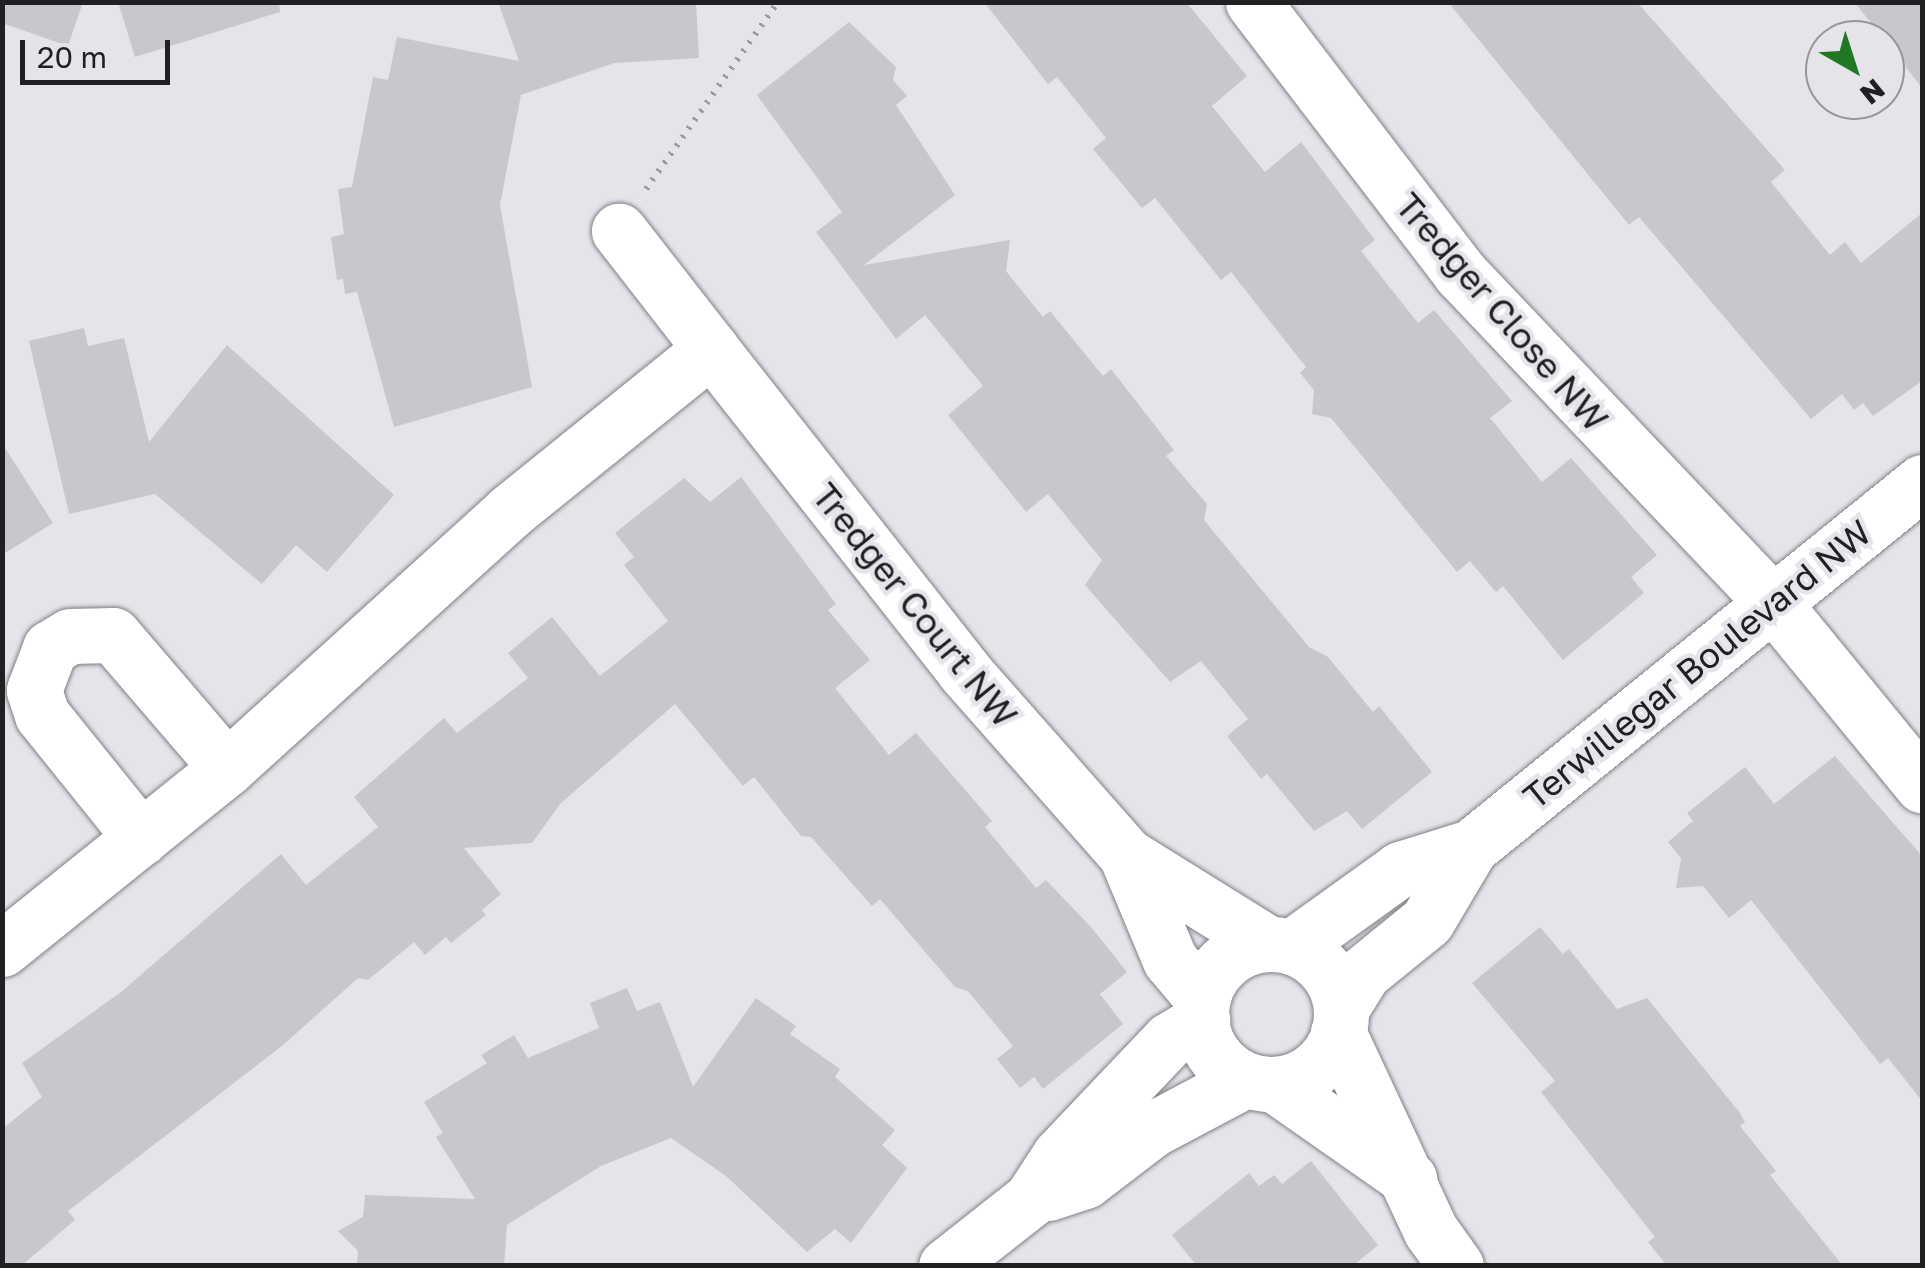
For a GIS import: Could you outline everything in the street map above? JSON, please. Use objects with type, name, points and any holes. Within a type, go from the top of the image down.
[{"type":"street","name":"Tredger Close NW","points":[[1254,2],[1460,273],[1772,602],[1922,785]]},
{"type":"street","name":"Tredger Court NW","points":[[619,231],[964,671],[1126,855],[1281,945]]},
{"type":"street","points":[[2,949],[227,768],[510,512],[712,349]]},
{"type":"street","name":"Terwillegar Boulevard NW","points":[[1340,1019],[1363,972],[1427,920],[1471,847],[1922,482]]},
{"type":"street","points":[[140,838],[42,715],[34,690],[50,648],[70,636],[113,635],[227,768]]},
{"type":"street","name":"Terwillegar Boulevard NW","points":[[1281,945],[1400,868],[1471,847]]},
{"type":"street","name":"Tredger Court NW","points":[[1126,855],[1170,960],[1203,1010]]},
{"type":"street","points":[[946,1266],[1031,1198],[1059,1156],[1169,1040],[1203,1010],[1225,961],[1281,945],[1326,968],[1340,1019],[1409,1179],[1456,1266]]},
{"type":"street","points":[[1203,1010],[1206,1044],[1224,1068],[1260,1083],[1409,1179]]},
{"type":"street","points":[[1031,1198],[1086,1181],[1195,1103],[1260,1083],[1309,1074],[1327,1058],[1340,1019]]},
{"type":"path","points":[[619,231],[778,2]]},
{"type":"building","points":[[2,2],[83,2],[68,46],[2,23]]},
{"type":"building","points":[[118,2],[279,2],[280,12],[135,57]]},
{"type":"building","points":[[498,2],[696,2],[699,58],[614,63],[521,95],[500,205],[532,387],[394,427],[357,292],[345,294],[343,279],[337,280],[331,237],[344,234],[338,189],[352,187],[373,77],[388,80],[397,37],[519,61]]},
{"type":"building","points":[[984,2],[1186,2],[1247,76],[1212,106],[1265,172],[1301,142],[1375,240],[1361,251],[1418,323],[1434,310],[1512,401],[1490,418],[1542,482],[1571,458],[1657,555],[1631,577],[1644,593],[1563,660],[1503,586],[1496,592],[1470,561],[1457,572],[1331,418],[1312,414],[1314,390],[1300,373],[1306,367],[1231,272],[1221,280],[1155,198],[1142,208],[1093,149],[1106,138],[1057,77],[1048,84]]},
{"type":"building","points":[[1448,2],[1637,2],[1785,170],[1771,182],[1830,255],[1845,242],[1861,263],[1922,213],[1922,381],[1873,416],[1863,403],[1854,410],[1842,394],[1811,419],[1639,217],[1629,225]]},
{"type":"building","points":[[1854,2],[1922,2],[1922,88],[1905,66],[1905,20],[1869,20]]},
{"type":"building","points":[[849,22],[896,67],[893,80],[907,96],[896,105],[955,195],[864,265],[1010,240],[1006,271],[1043,317],[1050,311],[1103,376],[1111,369],[1174,450],[1166,456],[1207,504],[1204,520],[1309,647],[1328,657],[1373,712],[1379,706],[1432,772],[1362,829],[1347,811],[1314,831],[1267,774],[1261,779],[1227,736],[1248,719],[1201,661],[1170,682],[1085,585],[1102,560],[1048,494],[1026,512],[948,415],[983,386],[925,315],[896,339],[816,232],[842,212],[757,95]]},
{"type":"building","points":[[84,328],[88,346],[124,338],[149,442],[227,345],[394,495],[327,572],[296,545],[262,584],[155,494],[69,514],[29,341]]},
{"type":"building","points":[[2,443],[53,523],[2,555]]},
{"type":"building","points":[[741,477],[836,604],[828,610],[870,660],[835,688],[889,755],[916,733],[992,821],[985,827],[1036,888],[1046,880],[1091,927],[1127,972],[1100,994],[1123,1024],[1043,1089],[1034,1077],[1020,1088],[997,1059],[1013,1046],[968,991],[955,987],[880,899],[872,906],[811,837],[801,836],[754,777],[743,786],[675,704],[560,804],[532,843],[464,848],[501,894],[482,910],[486,915],[451,943],[446,937],[425,955],[414,942],[368,980],[358,978],[282,1046],[68,1211],[75,1220],[21,1266],[2,1266],[2,1129],[42,1097],[22,1063],[121,992],[281,854],[306,885],[378,827],[354,797],[444,718],[457,733],[528,678],[508,653],[552,617],[600,676],[668,621],[624,565],[634,557],[615,533],[684,478],[710,502]]},
{"type":"building","points":[[1835,756],[1922,856],[1922,1101],[1888,1058],[1880,1064],[1751,900],[1729,918],[1703,886],[1676,888],[1681,858],[1668,842],[1693,821],[1687,813],[1745,767],[1774,804]]},
{"type":"building","points":[[1540,927],[1563,954],[1569,949],[1617,1009],[1647,998],[1740,1113],[1745,1122],[1740,1126],[1776,1171],[1770,1175],[1843,1266],[1667,1266],[1648,1242],[1655,1237],[1541,1092],[1555,1081],[1472,983]]},
{"type":"building","points":[[627,988],[637,1011],[660,1002],[693,1087],[756,998],[796,1026],[790,1034],[840,1069],[835,1077],[895,1130],[882,1145],[907,1168],[851,1243],[835,1229],[807,1252],[726,1176],[671,1138],[601,1166],[507,1225],[504,1266],[357,1266],[358,1251],[338,1231],[363,1217],[365,1195],[475,1199],[436,1137],[443,1133],[424,1102],[487,1063],[481,1055],[514,1035],[528,1058],[599,1028],[590,1003]]},
{"type":"building","points":[[1311,1161],[1378,1245],[1353,1266],[1197,1266],[1172,1235],[1249,1173],[1259,1186],[1274,1175],[1282,1184]]}]
